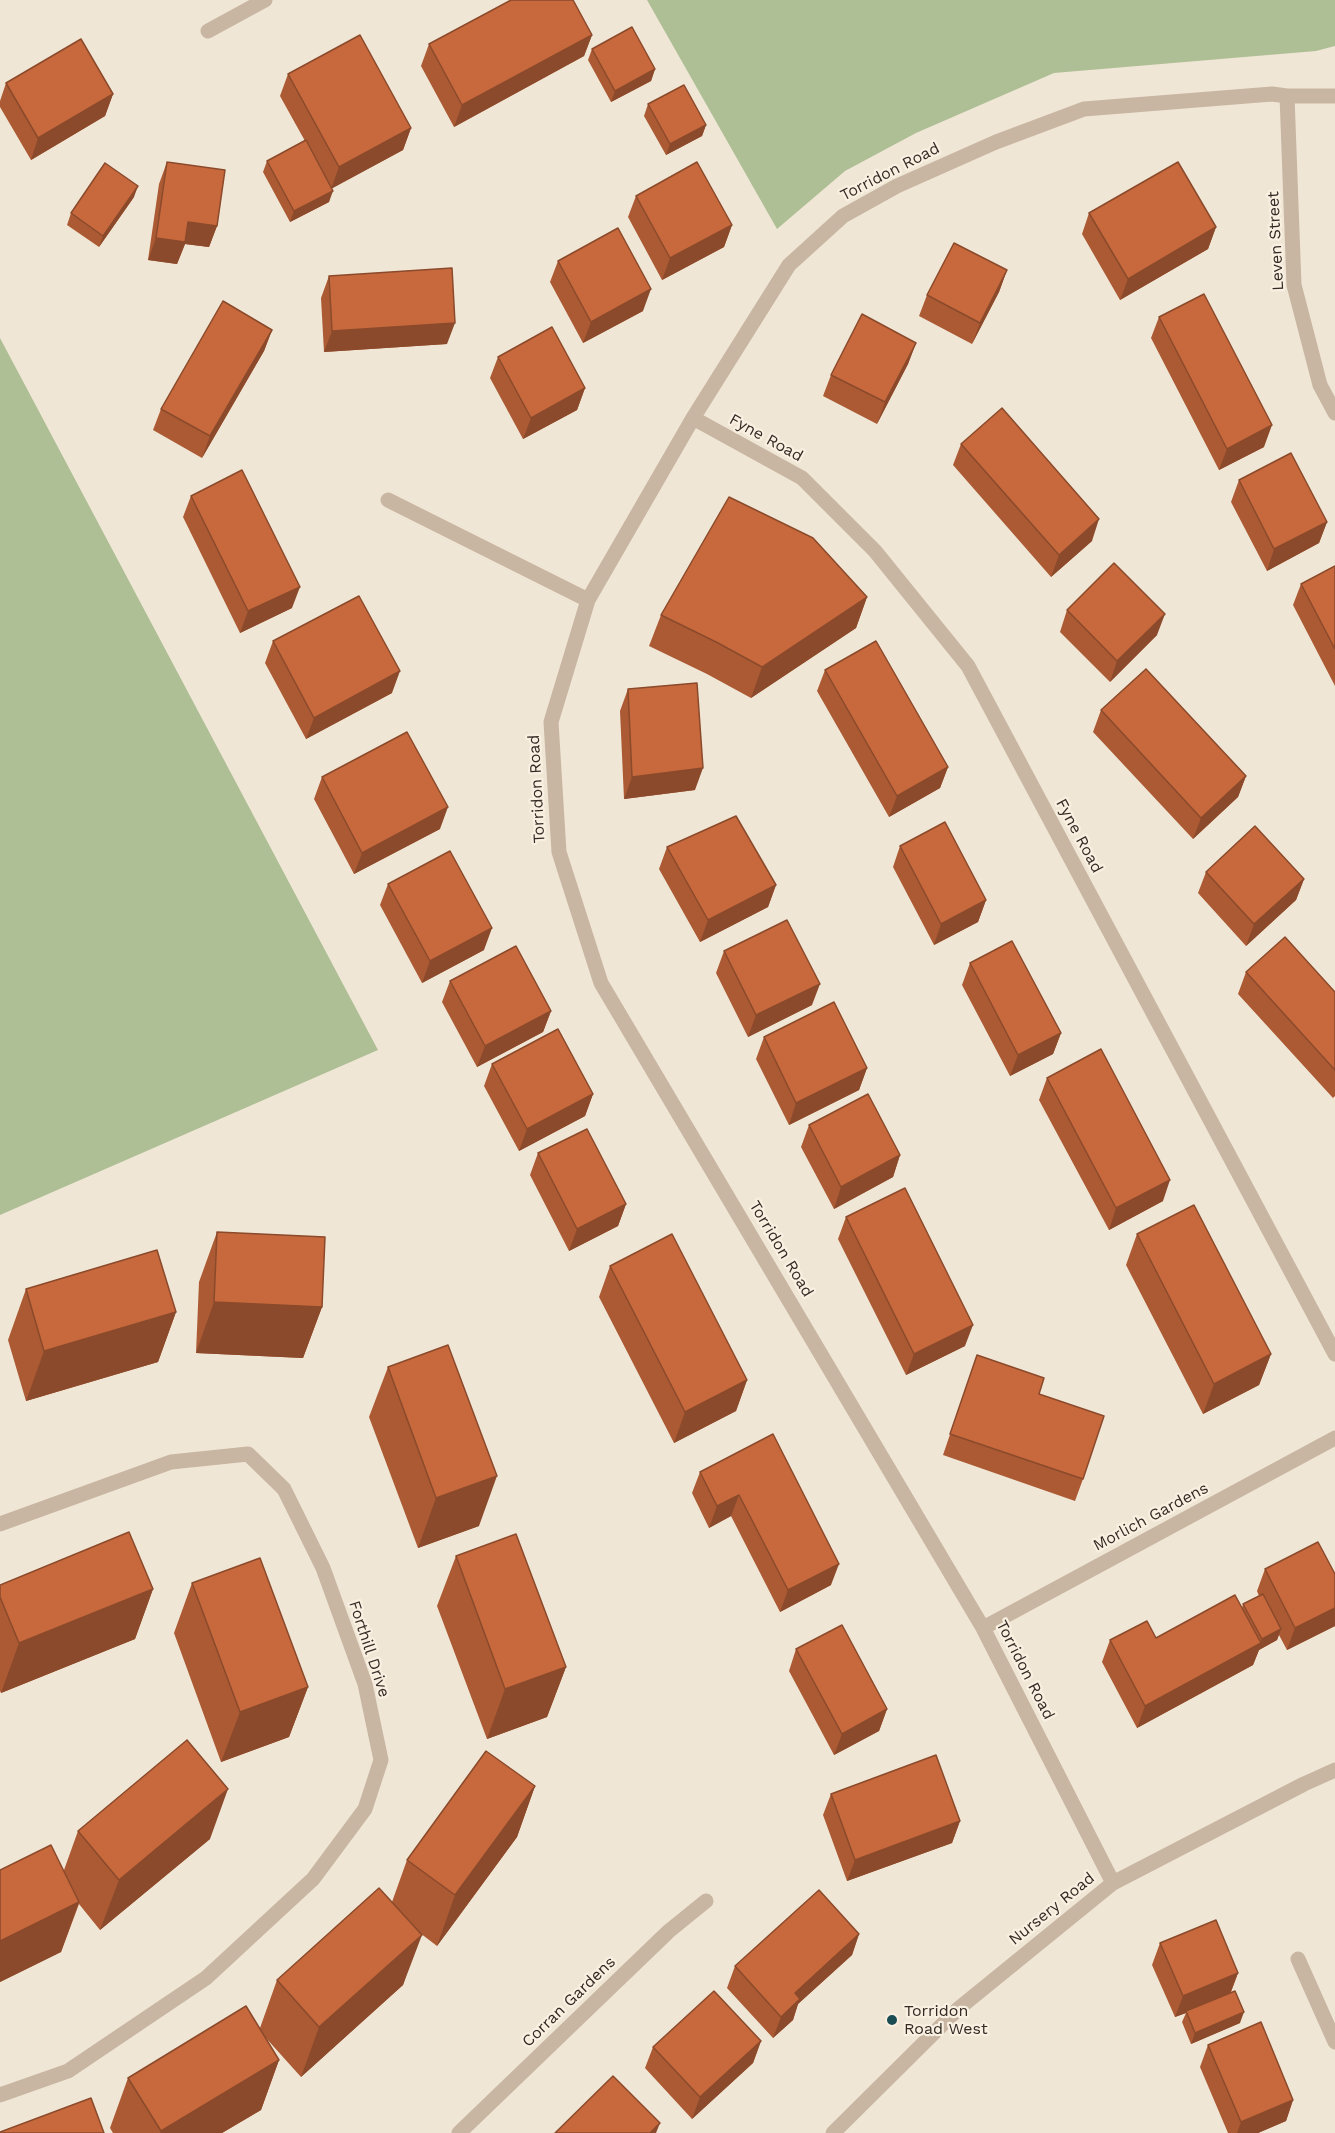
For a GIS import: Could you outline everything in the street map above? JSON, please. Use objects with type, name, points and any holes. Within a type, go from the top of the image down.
[{"type":"street","points":[[208,31],[265,0]]},
{"type":"street","name":"Torridon Road","points":[[1113,1883],[983,1628],[601,983],[559,852],[551,722],[588,600],[693,418],[789,265],[843,216],[897,186],[996,142],[1084,109],[1272,94],[1335,96]]},
{"type":"street","name":"Leven Street","points":[[1287,96],[1294,285],[1320,385],[1335,413]]},
{"type":"street","name":"Fyne Road","points":[[693,418],[802,478],[875,551],[968,666],[1335,1354]]},
{"type":"street","points":[[388,500],[588,600]]},
{"type":"street","name":"Morlich Gardens","points":[[983,1628],[1335,1438]]},
{"type":"street","name":"Forthill Drive","points":[[0,1524],[171,1462],[248,1454],[284,1489],[323,1568],[365,1684],[381,1760],[365,1809],[313,1879],[206,1978],[68,2071],[0,2095]]},
{"type":"street","name":"Nursery Road","points":[[833,2133],[958,2009],[1113,1883],[1335,1770]]},
{"type":"street","name":"Corran Gardens","points":[[459,2133],[669,1931],[706,1901]]},
{"type":"street","points":[[1298,1959],[1335,2042]]},
{"type":"green space","points":[[647,0],[1335,0],[1335,46],[1316,51],[1054,73],[916,133],[845,171],[777,229]]},
{"type":"green space","points":[[0,338],[378,1050],[0,1215]]},
{"type":"building","points":[[511,0],[573,0],[592,35],[462,105],[429,44]]},
{"type":"building","points":[[632,27],[655,69],[615,91],[592,49]]},
{"type":"building","points":[[360,35],[411,128],[339,167],[288,74]]},
{"type":"building","points":[[81,39],[113,94],[38,138],[6,83]]},
{"type":"building","points":[[684,85],[706,125],[670,144],[648,104]]},
{"type":"building","points":[[306,140],[333,191],[294,211],[267,161]]},
{"type":"building","points":[[167,162],[225,170],[217,226],[188,222],[185,242],[156,238]]},
{"type":"building","points":[[697,162],[732,225],[670,258],[636,196]]},
{"type":"building","points":[[1178,162],[1216,227],[1128,279],[1089,213]]},
{"type":"building","points":[[105,163],[138,186],[103,236],[71,213]]},
{"type":"building","points":[[618,228],[651,289],[591,322],[558,261]]},
{"type":"building","points":[[954,243],[1007,270],[980,323],[927,295]]},
{"type":"building","points":[[452,268],[455,323],[332,331],[329,276]]},
{"type":"building","points":[[1204,294],[1272,425],[1227,449],[1159,317]]},
{"type":"building","points":[[223,301],[272,330],[210,436],[161,409]]},
{"type":"building","points":[[862,314],[916,343],[885,402],[831,375]]},
{"type":"building","points":[[552,327],[585,388],[531,418],[498,357]]},
{"type":"building","points":[[1002,408],[1099,519],[1059,555],[961,444]]},
{"type":"building","points":[[1291,453],[1327,522],[1274,549],[1239,480]]},
{"type":"building","points":[[242,470],[300,587],[248,611],[191,496]]},
{"type":"building","points":[[729,497],[813,538],[867,597],[762,667],[661,615]]},
{"type":"building","points":[[1114,563],[1165,614],[1117,661],[1067,610]]},
{"type":"building","points":[[1335,566],[1335,649],[1301,584]]},
{"type":"building","points":[[359,596],[400,671],[314,718],[273,641]]},
{"type":"building","points":[[876,641],[948,767],[897,796],[825,670]]},
{"type":"building","points":[[1146,669],[1246,776],[1201,818],[1101,710]]},
{"type":"building","points":[[697,683],[703,768],[632,777],[628,689]]},
{"type":"building","points":[[407,732],[448,807],[362,853],[322,777]]},
{"type":"building","points":[[736,816],[776,885],[708,920],[667,847]]},
{"type":"building","points":[[945,822],[986,900],[941,924],[900,846]]},
{"type":"building","points":[[1255,826],[1304,879],[1254,924],[1206,872]]},
{"type":"building","points":[[450,851],[492,928],[430,961],[388,884]]},
{"type":"building","points":[[787,920],[820,984],[756,1015],[724,951]]},
{"type":"building","points":[[1285,937],[1335,992],[1335,1070],[1246,972]]},
{"type":"building","points":[[1012,941],[1061,1033],[1018,1055],[970,963]]},
{"type":"building","points":[[516,946],[551,1011],[485,1046],[450,981]]},
{"type":"building","points":[[834,1002],[867,1068],[796,1103],[764,1037]]},
{"type":"building","points":[[558,1029],[593,1094],[527,1129],[492,1064]]},
{"type":"building","points":[[1101,1049],[1170,1180],[1116,1208],[1047,1078]]},
{"type":"building","points":[[868,1094],[900,1155],[841,1187],[809,1125]]},
{"type":"building","points":[[587,1129],[626,1204],[577,1229],[538,1153]]},
{"type":"building","points":[[905,1188],[973,1325],[914,1354],[846,1217]]},
{"type":"building","points":[[1194,1205],[1271,1354],[1214,1384],[1137,1234]]},
{"type":"building","points":[[217,1232],[325,1237],[322,1307],[214,1302]]},
{"type":"building","points":[[672,1234],[747,1380],[685,1412],[610,1266]]},
{"type":"building","points":[[157,1250],[176,1312],[44,1351],[26,1289]]},
{"type":"building","points":[[448,1345],[497,1476],[436,1498],[388,1367]]},
{"type":"building","points":[[977,1355],[1044,1378],[1039,1394],[1104,1416],[1083,1479],[950,1434]]},
{"type":"building","points":[[773,1434],[839,1564],[788,1590],[739,1495],[717,1506],[700,1472]]},
{"type":"building","points":[[129,1532],[153,1589],[19,1643],[0,1597],[0,1585]]},
{"type":"building","points":[[516,1534],[566,1667],[505,1689],[456,1556]]},
{"type":"building","points":[[1318,1542],[1335,1574],[1335,1608],[1295,1628],[1265,1569]]},
{"type":"building","points":[[260,1558],[308,1687],[240,1712],[192,1583]]},
{"type":"building","points":[[1263,1594],[1281,1629],[1262,1639],[1243,1604]]},
{"type":"building","points":[[1235,1595],[1261,1643],[1145,1706],[1110,1640],[1147,1621],[1156,1638]]},
{"type":"building","points":[[842,1625],[887,1709],[842,1734],[796,1649]]},
{"type":"building","points":[[187,1740],[228,1789],[119,1880],[78,1831]]},
{"type":"building","points":[[486,1751],[535,1786],[455,1895],[407,1860]]},
{"type":"building","points":[[936,1755],[960,1821],[855,1860],[831,1794]]},
{"type":"building","points":[[51,1845],[79,1902],[0,1941],[0,1870]]},
{"type":"building","points":[[379,1888],[422,1935],[319,2027],[277,1980]]},
{"type":"building","points":[[819,1890],[859,1934],[795,1993],[800,1999],[781,2017],[735,1966]]},
{"type":"building","points":[[1216,1920],[1238,1973],[1183,1996],[1160,1943]]},
{"type":"building","points":[[714,1991],[761,2041],[700,2097],[653,2047]]},
{"type":"building","points":[[1235,1991],[1244,2012],[1195,2033],[1186,2011]]},
{"type":"building","points":[[246,2006],[279,2060],[161,2131],[128,2078]]},
{"type":"building","points":[[1261,2022],[1293,2100],[1241,2122],[1208,2045]]},
{"type":"building","points":[[613,2076],[660,2123],[650,2133],[555,2133]]},
{"type":"building","points":[[91,2098],[104,2133],[0,2133],[0,2132]]},
{"type":"place","name":"Torridon Road West","points":[[892,2020]]}]
